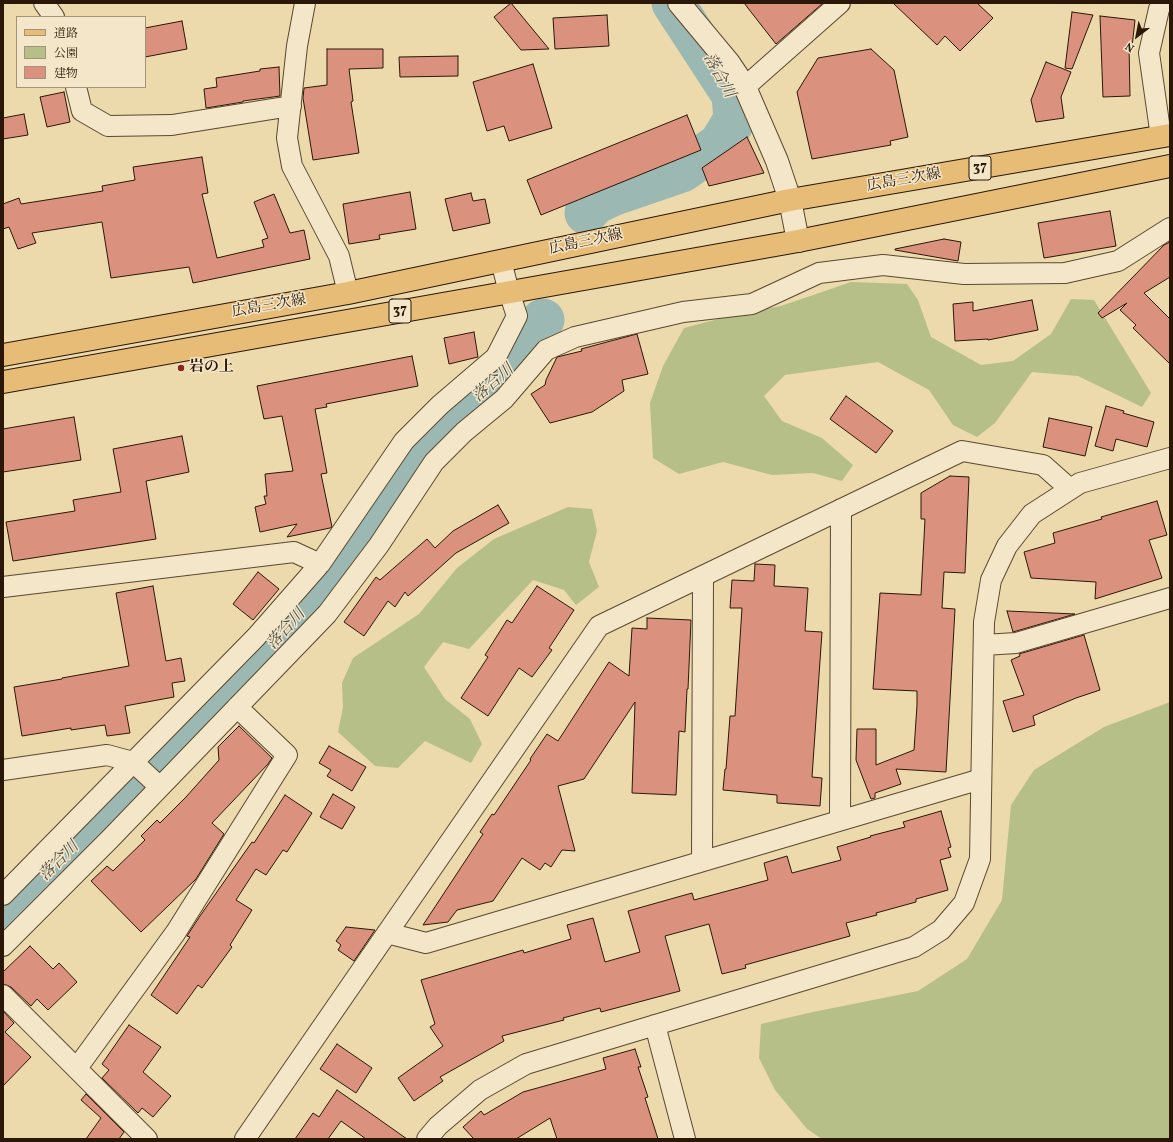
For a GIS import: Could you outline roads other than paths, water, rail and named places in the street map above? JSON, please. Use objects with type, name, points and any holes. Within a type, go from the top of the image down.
[{"type":"main road","name":"広島三次線","points":[[3,355],[348,293],[790,200],[1165,136]]},
{"type":"main road","name":"広島三次線","points":[[3,382],[798,240],[1170,166]]},
{"type":"street","points":[[44,3],[53,16]]},
{"type":"street","points":[[305,3],[297,46],[288,138],[292,166],[339,256],[348,293]]},
{"type":"street","points":[[680,3],[729,62],[745,87],[777,161],[790,200],[798,240]]},
{"type":"street","points":[[745,87],[840,3]]},
{"type":"street","points":[[1162,3],[1159,9],[1149,53],[1165,136]]},
{"type":"street","points":[[76,88],[82,111],[108,126],[172,125],[291,106]]},
{"type":"street","points":[[3,895],[148,775],[238,707],[327,614],[379,545],[434,462],[464,432],[504,399],[546,350],[575,337],[683,312],[752,304],[819,273],[883,265],[964,274],[1065,273],[1118,261],[1170,228]]},
{"type":"street","points":[[3,946],[148,775],[256,637],[320,564],[404,441],[440,406],[496,357],[517,316],[501,260]]},
{"type":"street","points":[[246,1139],[599,626],[962,451],[1043,466],[1070,489]]},
{"type":"street","points":[[426,1139],[438,1126],[480,1090],[526,1064],[914,947],[941,930],[964,903],[980,859],[984,622],[991,580],[1007,546],[1032,514],[1080,483],[1170,458]]},
{"type":"street","points":[[840,820],[841,509]]},
{"type":"street","points":[[3,587],[294,552],[320,564]]},
{"type":"street","points":[[702,861],[703,576]]},
{"type":"street","points":[[984,645],[1016,643],[1170,598]]},
{"type":"street","points":[[77,1068],[176,932],[287,756],[238,707]]},
{"type":"street","points":[[3,770],[107,755],[148,775]]},
{"type":"street","points":[[387,933],[426,943],[981,778]]},
{"type":"street","points":[[3,995],[147,1139]]},
{"type":"street","points":[[655,1025],[685,1139]]},
{"type":"waterway","name":"落合川","points":[[586,213],[595,203],[612,195],[682,171],[720,144],[735,119],[733,95],[673,3]]},
{"type":"waterway","name":"落合川","points":[[3,920],[256,665],[317,597],[373,524],[428,441],[517,364],[543,320]]},
{"type":"place","name":"岩の上","points":[[181,368]]}]
